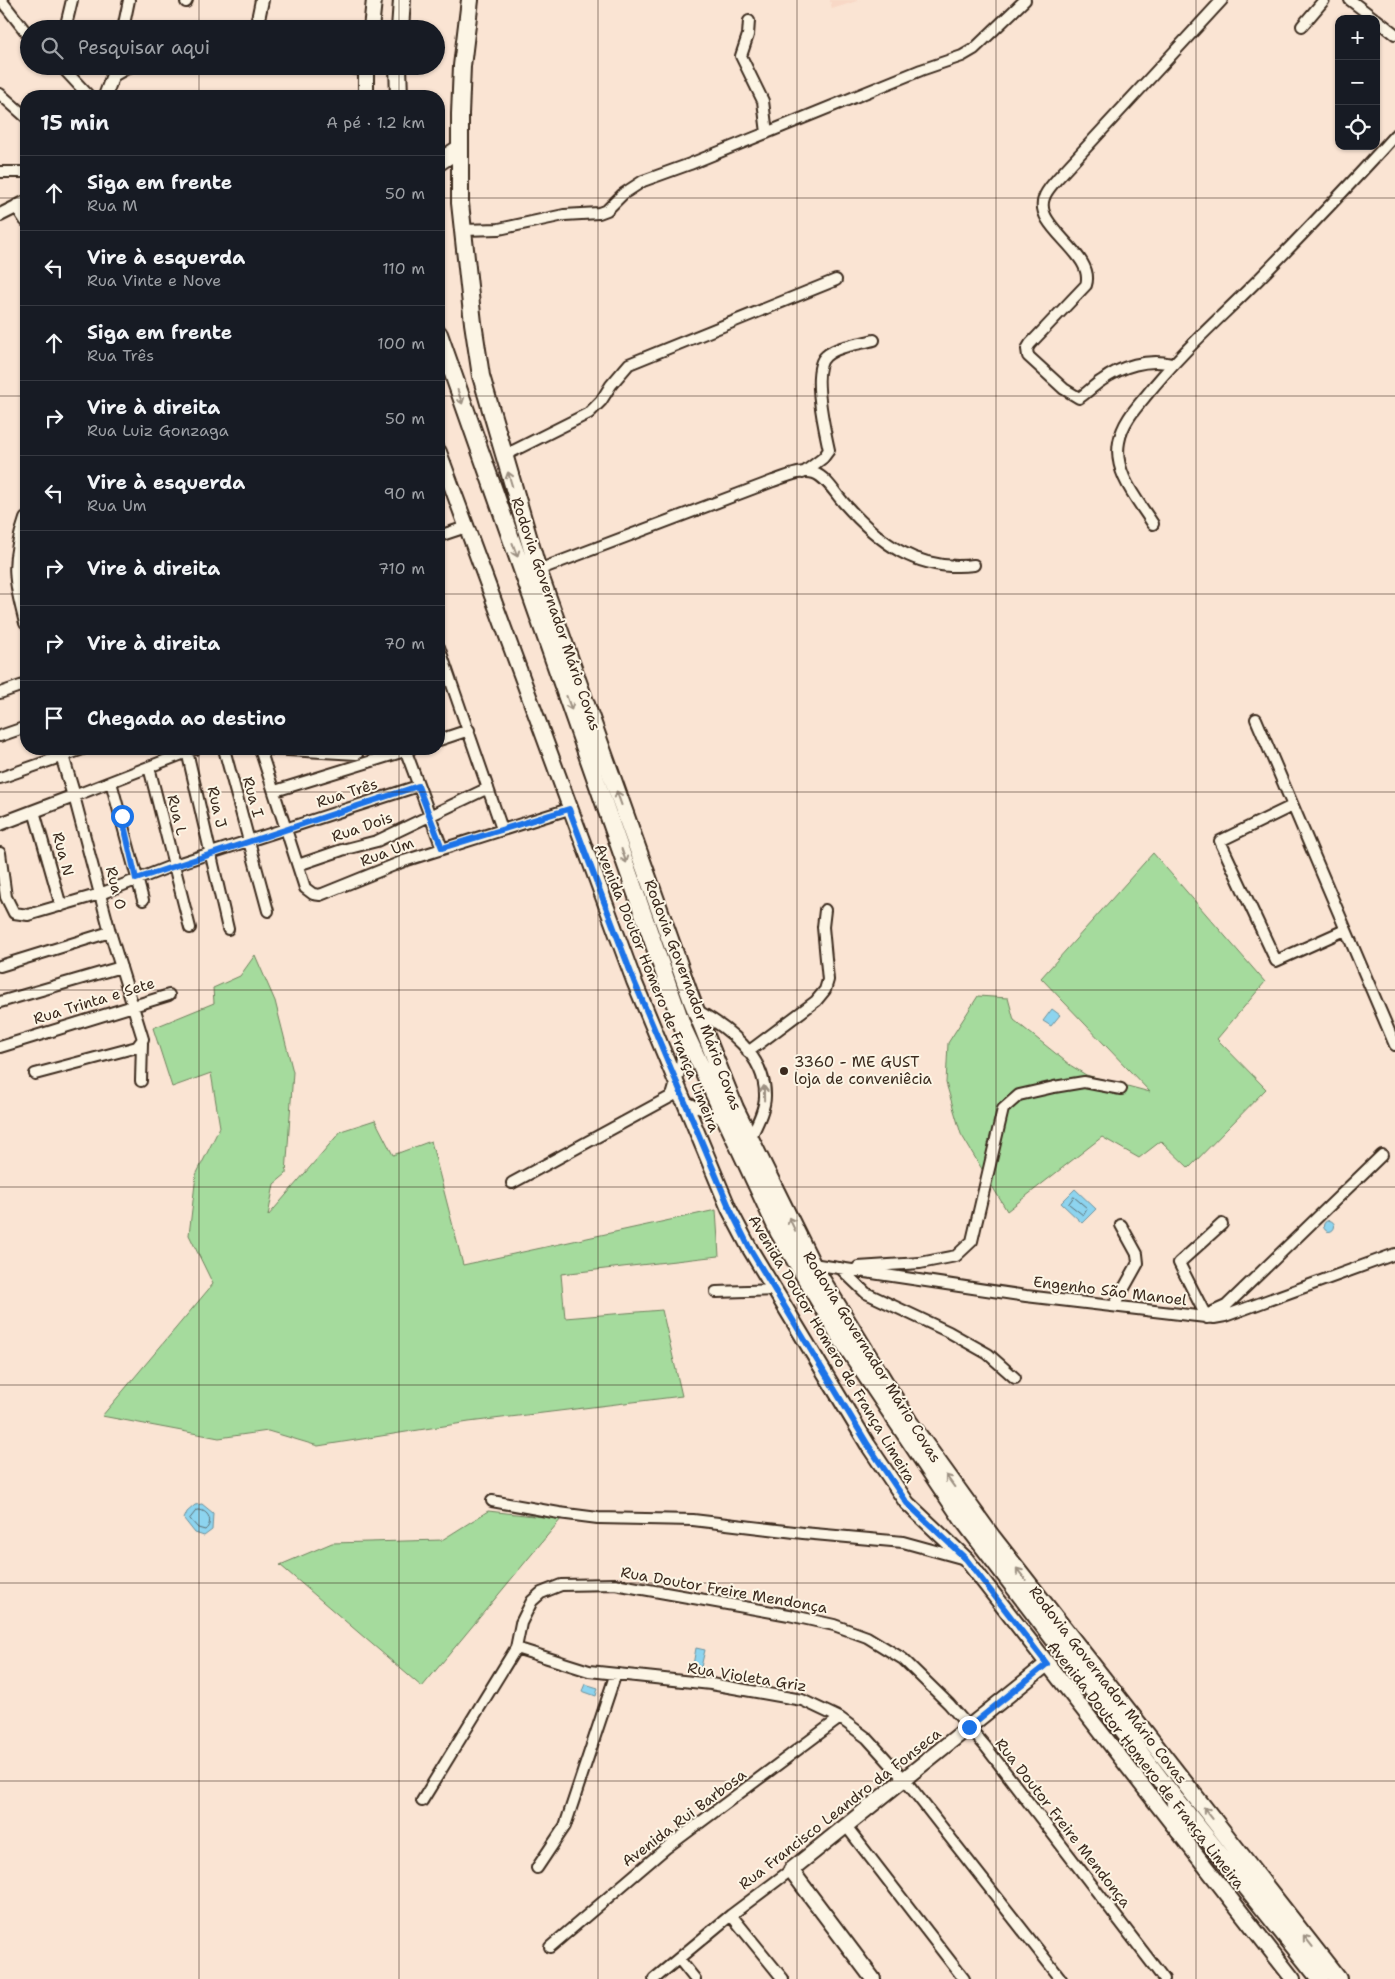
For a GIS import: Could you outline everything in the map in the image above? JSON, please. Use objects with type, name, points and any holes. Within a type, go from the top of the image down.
[{"type":"highway","points":[[401,20],[402,0]]},
{"type":"highway","name":"Rodovia Governador Mário Covas","points":[[470,0],[462,66],[460,148],[463,230],[481,376],[538,570],[695,1009],[750,1139],[812,1264],[909,1422],[949,1480],[1338,1979]]},
{"type":"highway","points":[[398,75],[399,90]]},
{"type":"highway","points":[[445,158],[460,148]]},
{"type":"highway","name":"Rodovia Governador Mário Covas","points":[[445,351],[684,1030],[760,1195],[801,1272],[895,1421],[962,1520],[1174,1797],[1320,1979]]},
{"type":"highway","points":[[1174,1797],[1179,1831]]},
{"type":"main road","points":[[372,20],[374,0]]},
{"type":"main road","points":[[366,75],[366,90]]},
{"type":"main road","name":"Avenida Doutor Homero de França Limeira","points":[[445,469],[569,809],[678,1094],[750,1249],[868,1445],[907,1503],[966,1559],[1293,1979]]},
{"type":"main road","name":"Rua Francisco Leandro da Fonseca","points":[[791,1870],[1047,1664]]},
{"type":"main road","points":[[791,1870],[873,1979]]},
{"type":"street","points":[[1,0],[20,25]]},
{"type":"street","points":[[10,13],[14,0]]},
{"type":"street","points":[[67,20],[72,0]]},
{"type":"street","points":[[125,20],[129,0]]},
{"type":"street","points":[[258,20],[262,0]]},
{"type":"street","points":[[463,230],[498,229],[564,215],[599,213],[606,210],[623,194],[643,181],[921,70],[962,56],[974,49],[1025,0]]},
{"type":"street","points":[[1172,364],[1148,361],[1119,370],[1079,398],[1064,389],[1028,356],[1027,349],[1030,344],[1086,285],[1088,278],[1074,252],[1049,222],[1044,212],[1043,198],[1057,179],[1222,0]]},
{"type":"street","points":[[1302,26],[1324,0]]},
{"type":"street","points":[[1350,0],[1371,15]]},
{"type":"street","points":[[749,21],[748,35],[740,56],[763,102],[767,133]]},
{"type":"street","points":[[1380,22],[1395,34]]},
{"type":"street","points":[[69,75],[83,90]]},
{"type":"street","points":[[107,90],[113,75]]},
{"type":"street","points":[[0,94],[20,112]]},
{"type":"street","points":[[1153,524],[1124,479],[1119,462],[1118,444],[1122,430],[1131,415],[1172,364],[1310,227],[1395,135]]},
{"type":"street","points":[[0,172],[20,172]]},
{"type":"street","points":[[0,215],[20,205]]},
{"type":"street","points":[[503,456],[589,413],[601,402],[611,385],[629,364],[836,280]]},
{"type":"street","points":[[803,473],[823,458],[829,450],[823,422],[819,374],[821,362],[827,355],[874,340]]},
{"type":"street","points":[[538,570],[773,481],[813,472],[821,477],[863,524],[895,550],[933,564],[960,567],[974,565]]},
{"type":"street","points":[[445,534],[466,528]]},
{"type":"street","points":[[20,557],[15,572],[20,589]]},
{"type":"street","points":[[445,669],[469,730],[502,829]]},
{"type":"street","points":[[0,693],[20,686]]},
{"type":"street","points":[[1256,719],[1395,1045]]},
{"type":"street","points":[[0,736],[20,729]]},
{"type":"street","points":[[445,738],[469,730]]},
{"type":"street","points":[[0,778],[56,755]]},
{"type":"street","name":"Rua O","points":[[62,755],[110,932],[142,1039],[141,1081]]},
{"type":"street","points":[[0,824],[179,755]]},
{"type":"street","name":"Rua J","points":[[192,755],[228,929]]},
{"type":"street","name":"Rua I","points":[[226,755],[251,842],[268,911]]},
{"type":"street","points":[[262,755],[298,865]]},
{"type":"street","points":[[357,755],[360,766]]},
{"type":"street","points":[[275,791],[390,755]]},
{"type":"street","points":[[409,755],[418,786],[442,848]]},
{"type":"street","name":"Rua L","points":[[149,767],[183,907],[190,928]]},
{"type":"street","points":[[111,782],[143,900]]},
{"type":"street","name":"Rua Três","points":[[1,866],[6,897],[11,910],[19,915],[28,915],[100,894],[174,865],[251,842],[418,786]]},
{"type":"street","name":"Rua Dois","points":[[298,865],[342,850],[377,841],[488,788]]},
{"type":"street","points":[[1292,806],[1220,841],[1276,961],[1345,930]]},
{"type":"street","name":"Rua Um","points":[[298,865],[305,888],[313,894],[320,894],[442,848],[569,809]]},
{"type":"street","name":"Rua N","points":[[34,811],[60,906]]},
{"type":"street","points":[[0,853],[1,866]]},
{"type":"street","points":[[748,1052],[816,1000],[825,990],[828,980],[823,927],[825,910]]},
{"type":"street","points":[[0,966],[110,932]]},
{"type":"street","points":[[0,1002],[121,967]]},
{"type":"street","name":"Rua Trinta e Sete","points":[[0,1047],[132,1004],[169,994]]},
{"type":"street","points":[[695,1009],[722,1026],[748,1052],[762,1075],[765,1097],[762,1111],[750,1139]]},
{"type":"street","points":[[678,1094],[684,1030]]},
{"type":"street","points":[[35,1074],[137,1047],[142,1039]]},
{"type":"street","points":[[840,1268],[920,1263],[956,1256],[972,1242],[1003,1109],[1019,1095],[1054,1087],[1084,1082],[1121,1089]]},
{"type":"street","points":[[678,1094],[728,1122]]},
{"type":"street","points":[[512,1183],[678,1094]]},
{"type":"street","points":[[1222,1224],[1179,1263],[1206,1316],[1232,1301],[1382,1155]]},
{"type":"street","points":[[1114,1306],[1138,1263],[1137,1254],[1121,1225]]},
{"type":"street","name":"Engenho São Manoel","points":[[812,1264],[1114,1306],[1206,1316],[1225,1316],[1395,1254]]},
{"type":"street","points":[[840,1268],[866,1293],[949,1332],[988,1354],[1015,1378]]},
{"type":"street","points":[[716,1292],[775,1290]]},
{"type":"street","points":[[492,1501],[598,1518],[693,1520],[803,1534],[903,1542],[966,1559]]},
{"type":"street","name":"Rua Doutor Freire Mendonça","points":[[422,1801],[516,1648],[521,1623],[532,1601],[541,1593],[561,1585],[615,1584],[733,1604],[834,1625],[885,1646],[903,1659],[928,1682],[969,1727],[1164,1979]]},
{"type":"street","name":"Rua Violeta Griz","points":[[516,1648],[571,1667],[615,1676],[711,1684],[780,1695],[813,1704],[840,1718],[867,1738],[905,1780],[1061,1979]]},
{"type":"street","points":[[537,1868],[564,1826],[615,1676]]},
{"type":"street","name":"Avenida Rui Barbosa","points":[[550,1947],[666,1848],[840,1718]]},
{"type":"street","points":[[846,1826],[964,1979]]},
{"type":"street","name":"Rua Francisco Leandro da Fonseca","points":[[654,1979],[731,1914],[791,1870]]},
{"type":"street","points":[[731,1914],[783,1979]]},
{"type":"street","points":[[679,1959],[695,1979]]},
{"type":"shaded area","points":[[830,0],[860,0],[832,9]]},
{"type":"green space","points":[[1153,853],[1265,982],[1217,1039],[1266,1089],[1189,1168],[1161,1141],[1139,1158],[1102,1137],[1007,1211],[961,1134],[946,1083],[948,1043],[978,996],[1008,998],[1014,1020],[1070,1065],[1086,1075],[1150,1092],[1041,978]]},
{"type":"green space","points":[[255,955],[275,1001],[293,1072],[286,1174],[274,1184],[268,1216],[341,1131],[375,1120],[393,1155],[431,1141],[463,1265],[716,1210],[719,1256],[561,1274],[565,1318],[662,1310],[682,1396],[469,1422],[318,1446],[268,1431],[219,1438],[102,1416],[213,1284],[189,1235],[196,1175],[220,1127],[211,1073],[172,1087],[153,1028],[214,1003],[213,988],[240,976]]},
{"type":"green space","points":[[488,1511],[561,1519],[422,1687],[280,1565],[332,1543],[442,1540]]},
{"type":"water","points":[[1052,1009],[1060,1015],[1051,1026],[1043,1021]]},
{"type":"water","points":[[1075,1189],[1096,1209],[1082,1223],[1061,1203]]},
{"type":"water","points":[[1329,1220],[1335,1226],[1329,1232],[1323,1226]]},
{"type":"water","points":[[202,1504],[213,1513],[212,1530],[204,1536],[195,1533],[184,1519],[187,1512],[195,1505]]},
{"type":"water","points":[[696,1648],[705,1650],[701,1667],[693,1665]]},
{"type":"water","points":[[585,1684],[598,1688],[596,1696],[582,1691]]},
{"type":"place","name":"3360 - ME GUST loja de conveniêcia","points":[[784,1071]]},
{"type":"route","points":[[122,816],[136,879],[418,786],[442,848],[569,809],[634,981],[707,1157],[750,1249],[868,1445],[907,1503],[966,1559],[1047,1664],[969,1727]]}]
